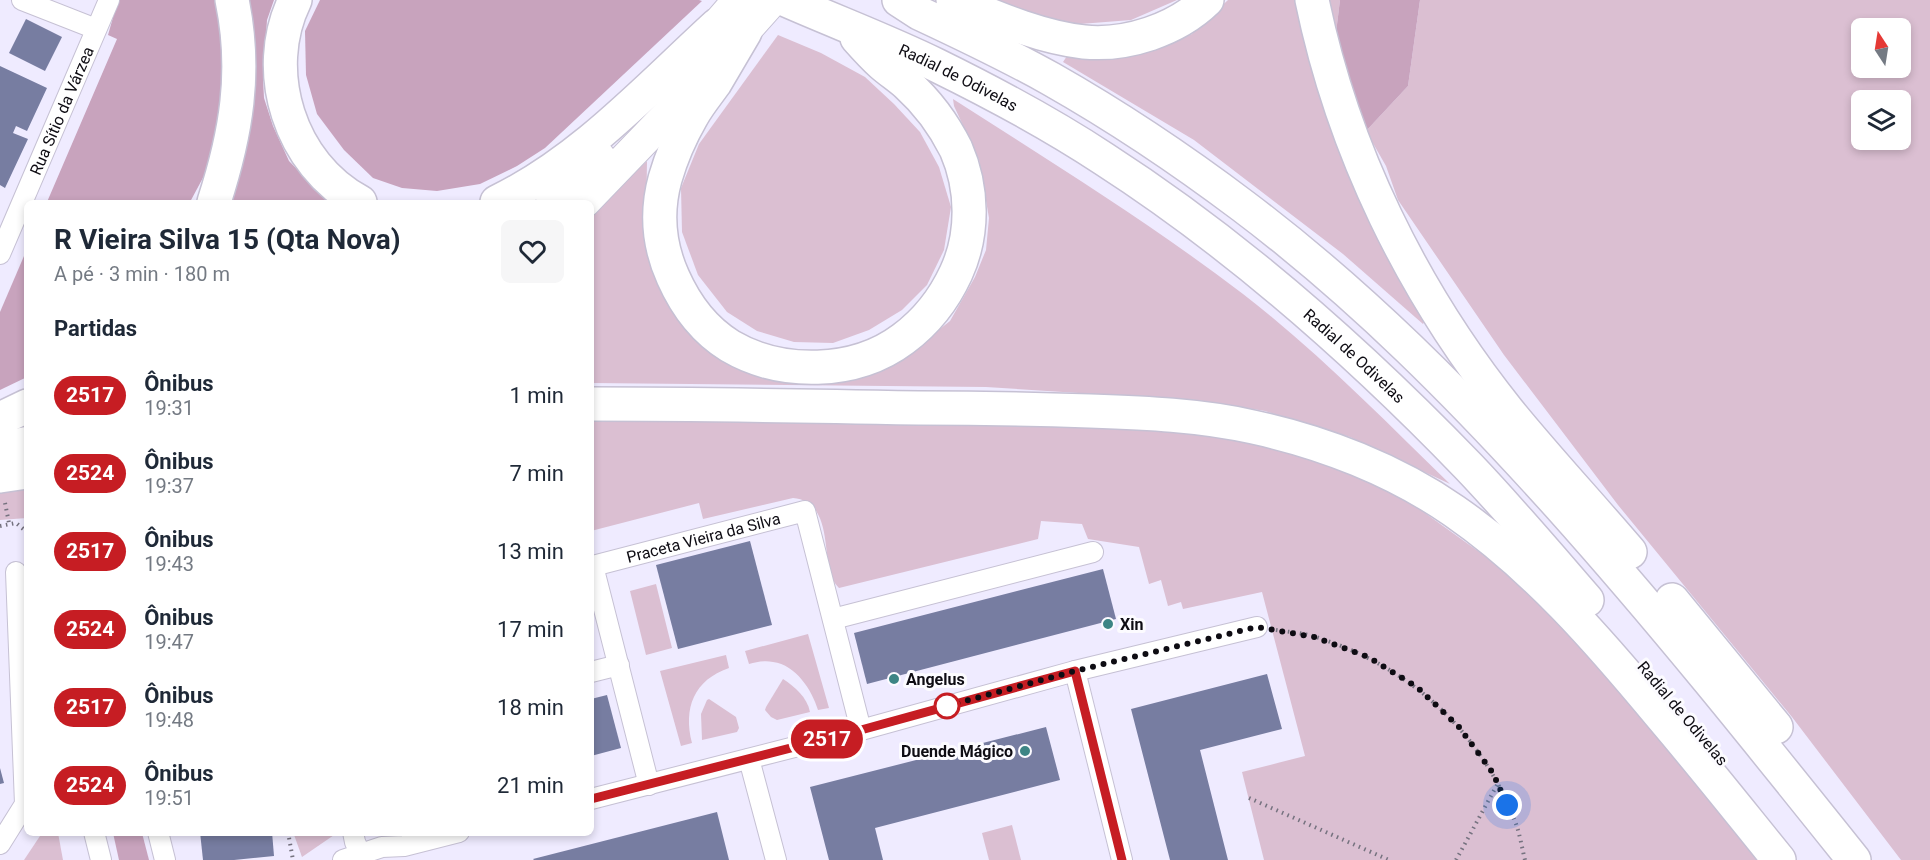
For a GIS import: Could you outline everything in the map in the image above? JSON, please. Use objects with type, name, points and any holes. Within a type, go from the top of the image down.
[{"type":"highway","points":[[215,200],[231,144],[237,112],[238,44],[232,0]]},
{"type":"highway","points":[[295,0],[282,37],[280,64],[283,94],[291,123],[303,148],[323,174],[346,195],[356,200]]},
{"type":"highway","name":"Radial de Odivelas","points":[[786,0],[944,69],[1104,159],[1232,248],[1316,319],[1435,432],[1524,527],[1680,708],[1802,860]]},
{"type":"highway","points":[[898,0],[919,13],[1052,80],[1151,141],[1245,208],[1373,315],[1462,400],[1595,545],[1779,764],[1854,860]]},
{"type":"highway","points":[[953,0],[1006,22],[1085,42],[1111,41],[1158,31],[1180,20],[1207,0]]},
{"type":"highway","points":[[1311,0],[1329,70],[1346,123],[1367,176],[1406,258],[1446,324],[1508,411],[1760,705],[1867,860]]},
{"type":"highway","points":[[731,28],[714,84],[692,116],[675,151],[665,180],[660,212],[661,238],[668,266],[679,292],[692,310],[708,329],[730,346],[757,358],[785,365],[820,367],[852,363],[880,353],[901,341],[919,326],[936,308],[951,284],[967,240],[969,218],[965,175],[945,129],[926,103],[873,56],[846,26]]},
{"type":"highway","points":[[501,200],[544,176],[731,28]]},
{"type":"highway","points":[[594,404],[1021,409],[1156,414],[1203,418],[1252,426],[1303,439],[1354,458],[1408,483],[1452,510],[1517,559],[1552,592],[1576,616],[1641,691],[1779,860]]},
{"type":"highway","points":[[0,418],[24,407]]},
{"type":"highway","points":[[0,475],[24,472]]},
{"type":"main road","points":[[586,200],[638,148],[731,28],[739,0]]},
{"type":"main road","points":[[554,200],[661,93],[731,28],[772,0]]},
{"type":"main road","points":[[0,448],[24,444]]},
{"type":"main road","points":[[0,475],[24,468]]},
{"type":"street","points":[[22,0],[96,29]]},
{"type":"street","name":"Rua Sítio da Várzea","points":[[0,254],[109,0]]},
{"type":"street","name":"Praceta Vieira da Silva","points":[[594,566],[805,511],[861,730]]},
{"type":"street","points":[[833,620],[1093,552]]},
{"type":"street","name":"Praceta Vieira da Silva","points":[[594,570],[649,785]]},
{"type":"street","points":[[16,572],[24,758]]},
{"type":"street","points":[[594,798],[861,730],[1075,671],[1257,627]]},
{"type":"street","points":[[594,671],[619,664]]},
{"type":"street","points":[[1075,671],[1122,860]]},
{"type":"street","points":[[749,759],[776,860]]},
{"type":"street","points":[[1,842],[24,807]]},
{"type":"street","points":[[95,836],[101,860]]},
{"type":"street","points":[[159,836],[165,860]]},
{"type":"street","points":[[354,836],[352,857],[382,847],[404,846],[443,836]]},
{"type":"street","points":[[382,860],[404,846]]},
{"type":"path","points":[[0,526],[16,523],[24,530]]},
{"type":"path","points":[[1257,627],[1314,637],[1368,657],[1417,687],[1459,727],[1493,773],[1517,826],[1525,860]]},
{"type":"path","points":[[1456,860],[1498,784]]},
{"type":"path","points":[[1249,798],[1389,860]]},
{"type":"path","points":[[289,836],[293,860]]},
{"type":"shaded area","points":[[118,0],[219,0],[225,37],[219,130],[205,174],[191,200],[48,200],[117,39],[108,35]]},
{"type":"shaded area","points":[[246,0],[274,0],[267,20],[264,98],[273,126],[289,161],[327,200],[227,200]]},
{"type":"shaded area","points":[[320,0],[702,1],[545,148],[517,166],[480,184],[437,191],[402,188],[373,178],[344,150],[317,114],[306,75],[305,31]]},
{"type":"shaded area","points":[[991,0],[1177,0],[1131,20],[1080,24],[1029,16]]},
{"type":"shaded area","points":[[1228,0],[1295,0],[1314,69],[1426,319],[1423,324],[1343,254],[1194,140],[1063,62],[1067,56],[1101,59],[1125,57],[1163,47],[1192,34]]},
{"type":"shaded area","points":[[1329,0],[1340,0],[1336,33]]},
{"type":"shaded area","points":[[1340,0],[1420,0],[1408,86],[1366,131],[1343,63],[1336,33]]},
{"type":"shaded area","points":[[1420,0],[1930,0],[1930,860],[1901,860],[1792,717],[1618,505],[1504,355],[1398,200],[1386,166],[1366,131],[1408,86]]},
{"type":"shaded area","points":[[778,35],[821,53],[865,77],[894,104],[920,132],[939,167],[951,207],[944,250],[927,285],[902,310],[869,330],[833,343],[794,342],[757,331],[727,312],[698,275],[682,232],[681,188],[699,144]]},
{"type":"shaded area","points":[[953,99],[1136,218],[1243,294],[1323,362],[1450,484],[1350,437],[1265,411],[1203,401],[986,387],[594,383],[594,208],[647,161],[646,227],[748,367],[926,340],[950,321],[975,277],[986,250],[989,218],[979,160],[954,106]]},
{"type":"shaded area","points":[[24,256],[24,378],[0,390],[0,312]]},
{"type":"shaded area","points":[[594,418],[1117,423],[1211,434],[1276,448],[1356,472],[1418,508],[1521,582],[1583,645],[1762,860],[1264,860],[1242,772],[1305,756],[1262,592],[1183,609],[1181,602],[1168,606],[1161,580],[1149,584],[1139,547],[1088,539],[1082,524],[1041,521],[1038,539],[839,588],[831,576],[820,517],[805,501],[793,498],[703,519],[699,503],[594,530]]},
{"type":"shaded area","points":[[24,486],[24,518],[0,520],[0,490]]},
{"type":"shaded area","points":[[656,584],[672,648],[646,655],[630,591]]},
{"type":"shaded area","points":[[808,634],[829,708],[818,710],[812,694],[796,673],[789,668],[770,661],[749,664],[745,651]]},
{"type":"shaded area","points":[[726,655],[729,668],[707,680],[694,697],[689,718],[692,743],[681,746],[660,671]]},
{"type":"shaded area","points":[[783,679],[800,693],[810,712],[777,720],[765,710]]},
{"type":"shaded area","points":[[709,699],[736,717],[739,728],[737,732],[702,740],[701,714]]},
{"type":"shaded area","points":[[1012,825],[1021,860],[989,860],[982,833]]},
{"type":"shaded area","points":[[40,836],[59,836],[63,860],[24,860]]},
{"type":"shaded area","points":[[114,836],[143,836],[149,860],[119,860]]},
{"type":"shaded area","points":[[294,836],[333,836],[302,857]]},
{"type":"building","points":[[26,19],[62,37],[45,71],[9,53]]},
{"type":"building","points":[[0,66],[47,88],[27,131],[16,126],[13,133],[28,139],[5,188],[0,185]]},
{"type":"building","points":[[750,541],[772,625],[678,649],[656,565]]},
{"type":"building","points":[[1103,569],[1116,619],[867,684],[854,633]]},
{"type":"building","points":[[1267,674],[1282,729],[1200,750],[1228,860],[1170,860],[1131,709]]},
{"type":"building","points":[[607,695],[621,748],[594,755],[594,698]]},
{"type":"building","points":[[1046,727],[1060,780],[875,828],[883,860],[829,860],[810,787]]},
{"type":"building","points":[[0,768],[4,783],[0,784]]},
{"type":"building","points":[[717,812],[729,860],[533,859]]},
{"type":"building","points":[[200,836],[272,836],[274,856],[203,860]]},
{"type":"bus line","name":"2517","points":[[594,798],[861,730],[1075,671],[1122,860]]},
{"type":"place","name":"Xin","points":[[1108,624]]},
{"type":"place","name":"Angelus","points":[[894,679]]},
{"type":"place","name":"Duende Mágico","points":[[1025,751]]},
{"type":"route","points":[[947,706],[1075,671],[1257,627],[1314,637],[1368,657],[1417,687],[1459,727],[1493,773],[1507,805]]}]
